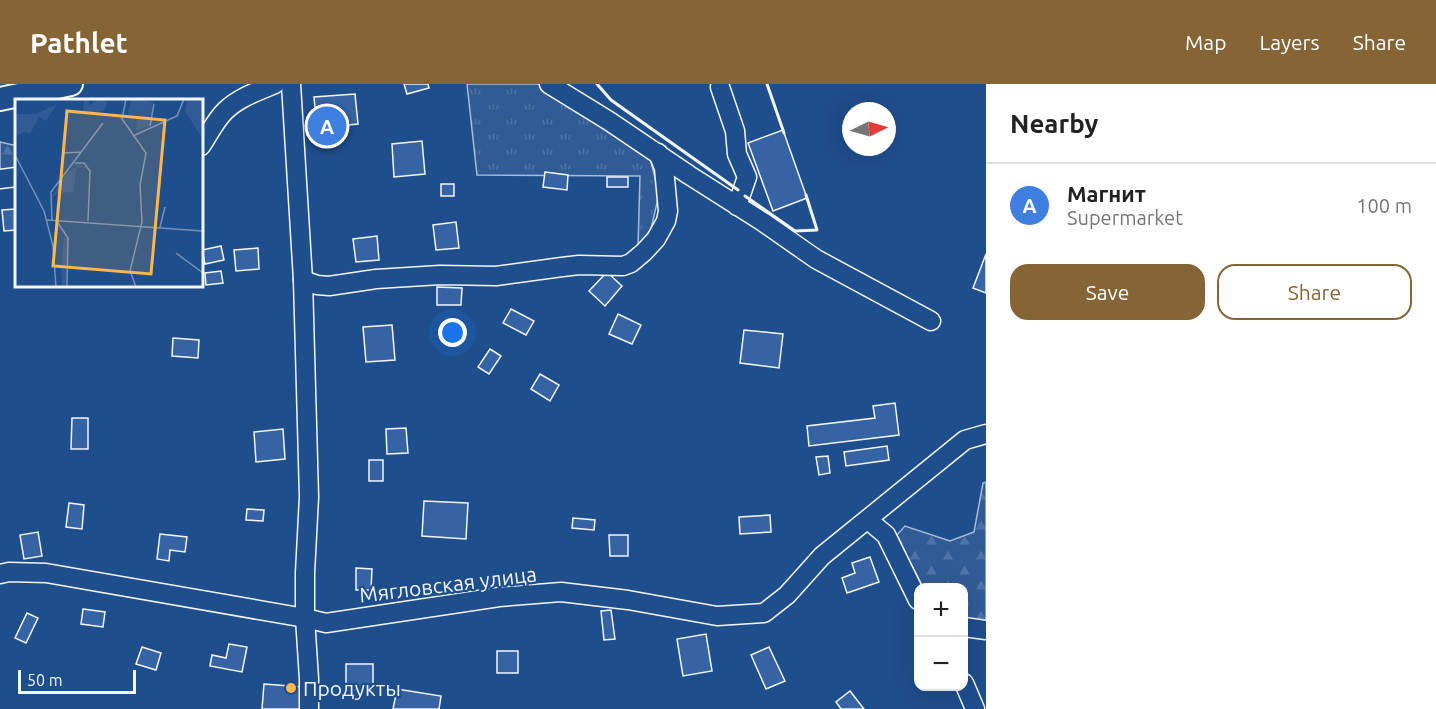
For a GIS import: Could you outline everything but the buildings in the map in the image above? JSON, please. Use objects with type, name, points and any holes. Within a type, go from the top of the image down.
[{"type":"main road","points":[[0,99],[71,84]]},
{"type":"street","points":[[202,144],[227,108],[252,93],[275,84]]},
{"type":"street","points":[[291,84],[303,280],[309,497],[305,618],[309,709]]},
{"type":"street","points":[[549,84],[658,153],[816,259],[931,321]]},
{"type":"street","points":[[720,87],[735,131],[737,153],[747,177],[737,206]]},
{"type":"street","points":[[303,280],[329,286],[376,279],[440,275],[496,276],[579,265],[623,266],[631,263],[644,252],[656,239],[666,221],[668,211],[666,180],[658,153]]},
{"type":"street","points":[[0,179],[15,177]]},
{"type":"street","name":"Мягловская улица","points":[[0,574],[9,572],[46,573],[326,623],[499,597],[561,592],[628,600],[717,616],[764,613],[787,595],[822,556],[965,440],[986,434]]},
{"type":"street","points":[[868,520],[886,536],[914,592]]},
{"type":"street","points":[[968,628],[986,630]]},
{"type":"street","points":[[967,691],[975,709]]},
{"type":"green space","points":[[467,84],[541,84],[650,158],[659,194],[651,229],[638,247],[640,176],[477,175]]},
{"type":"green space","points":[[0,142],[15,144],[15,173],[0,175]]},
{"type":"green space","points":[[986,482],[986,621],[968,619],[968,583],[921,583],[896,536],[905,526],[950,541],[974,532],[983,483]]},
{"type":"wall","points":[[597,84],[611,100],[738,190]]},
{"type":"wall","points":[[767,84],[784,133]]},
{"type":"wall","points":[[745,196],[795,231],[817,230],[806,195]]},
{"type":"place","name":"Магнит","points":[[327,126]]},
{"type":"place","name":"Продукты","points":[[291,688]]}]
